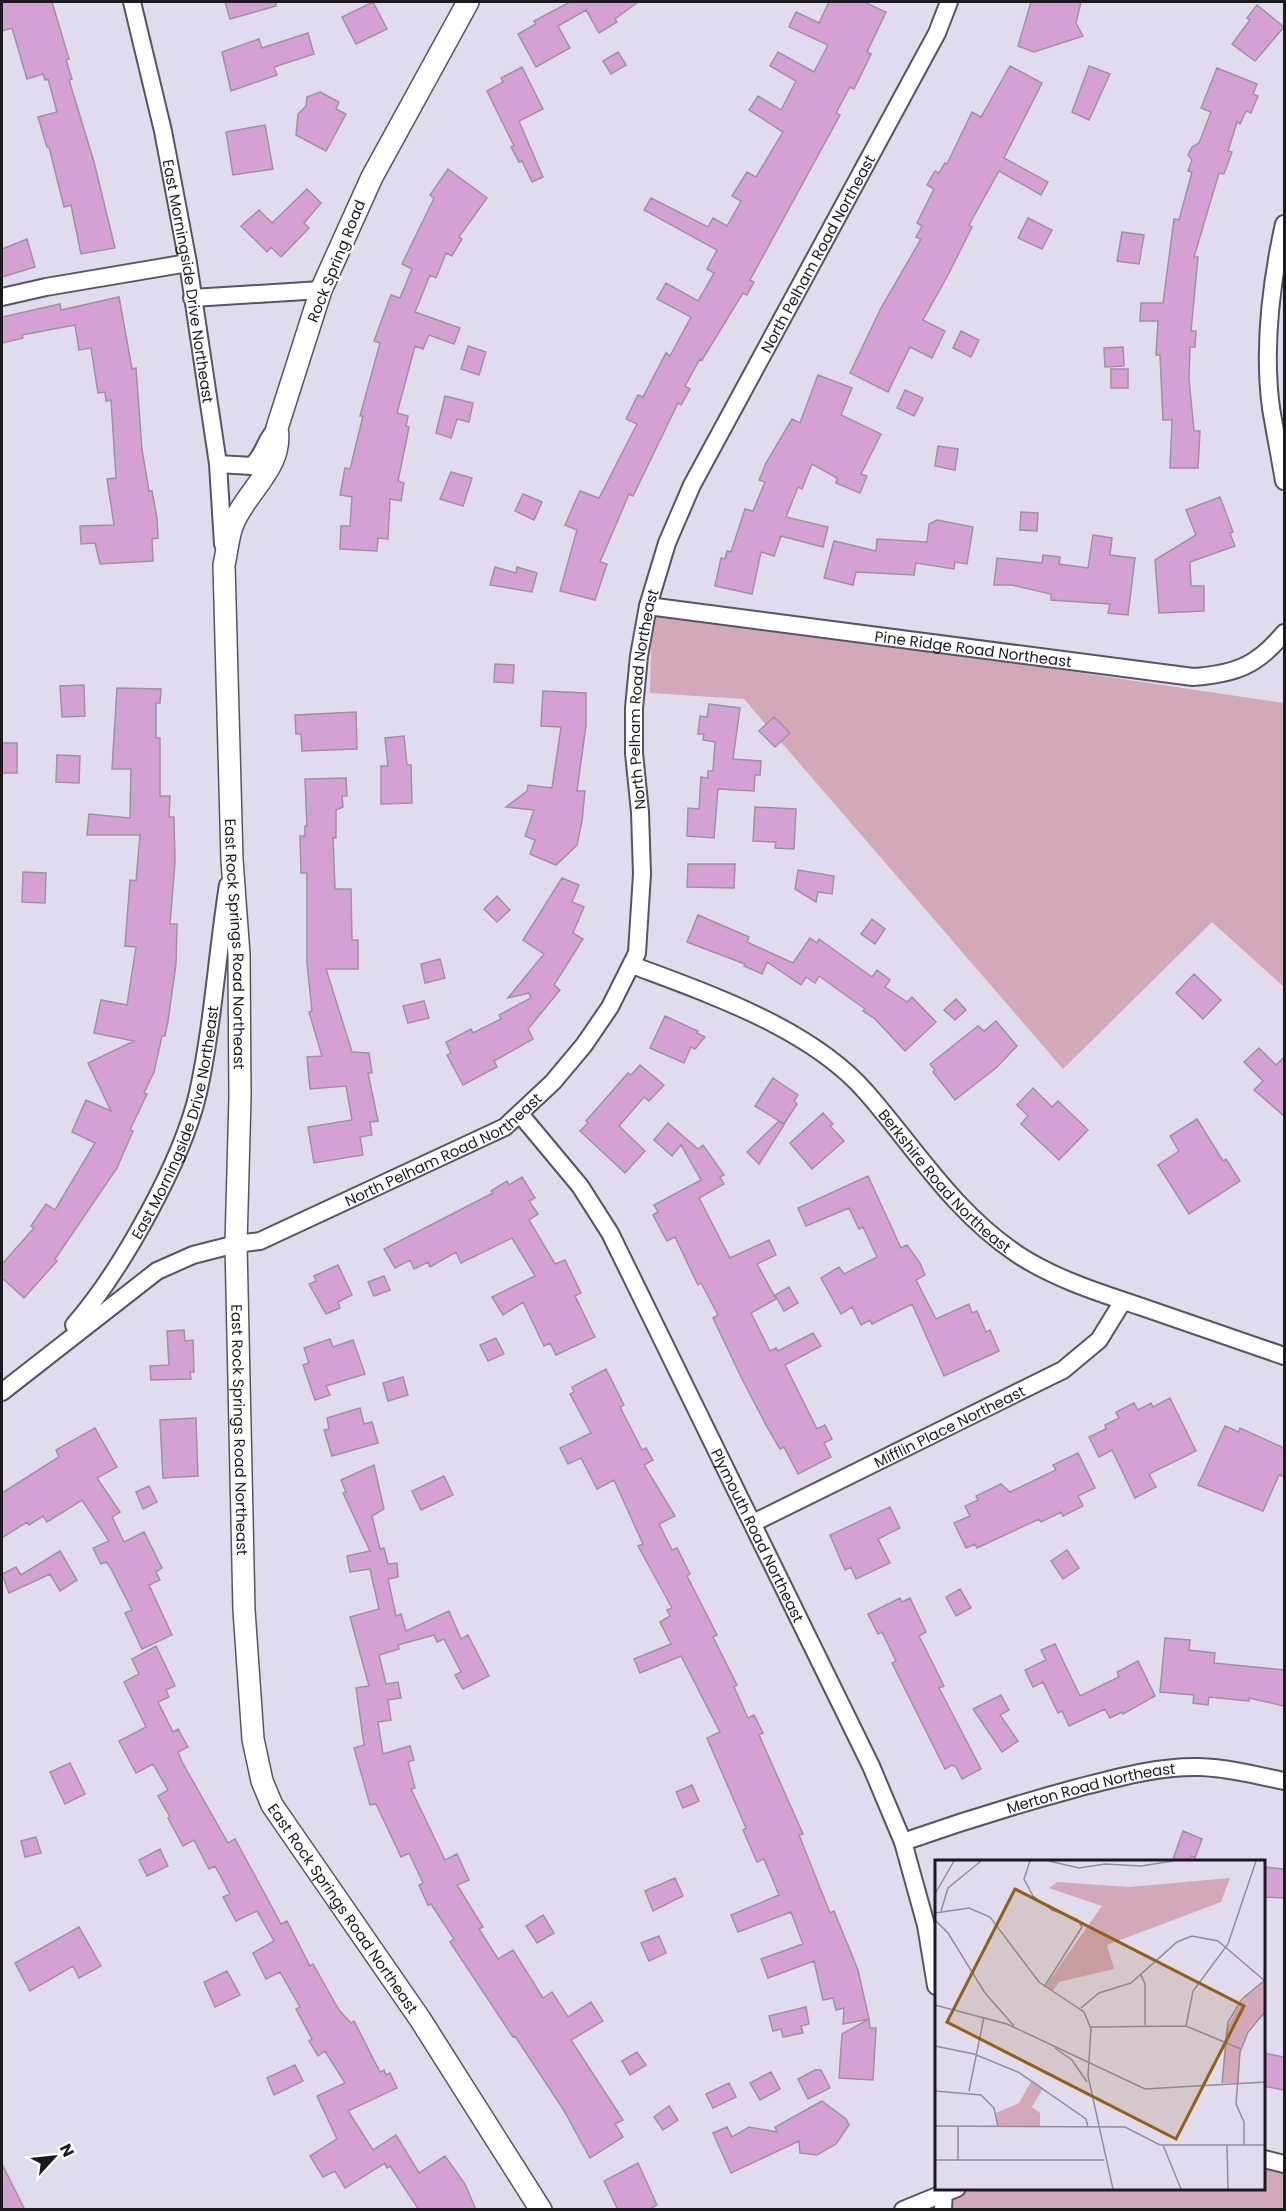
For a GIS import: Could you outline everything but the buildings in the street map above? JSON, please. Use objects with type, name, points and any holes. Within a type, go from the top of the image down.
[{"type":"street","name":"East Morningside Drive Northeast","points":[[132,2],[163,131],[188,263],[218,464],[225,565]]},
{"type":"street","name":"Rock Spring Road","points":[[225,565],[233,523],[261,482],[274,458],[279,439],[277,428],[321,290],[372,177],[468,2]]},
{"type":"street","name":"North Pelham Road Northeast","points":[[47,1355],[157,1271],[193,1255],[236,1244],[260,1241],[505,1127],[553,1082],[584,1045],[610,1007],[637,953],[642,874],[640,812],[634,753],[634,708],[639,656],[648,606],[667,543],[692,485],[937,33],[949,2]]},
{"type":"street","points":[[1284,224],[1274,290],[1269,366],[1271,407],[1284,481]]},
{"type":"street","points":[[2,297],[46,286],[188,263]]},
{"type":"street","points":[[192,298],[321,290]]},
{"type":"street","points":[[218,464],[252,466],[263,455],[267,438],[277,428]]},
{"type":"street","name":"East Rock Springs Road Northeast","points":[[225,565],[232,860],[239,955],[236,1244],[244,1610],[253,1739],[262,1781],[284,1826],[420,2019],[541,2210]]},
{"type":"street","name":"Pine Ridge Road Northeast","points":[[648,606],[1193,677],[1225,675],[1255,663],[1271,650],[1284,633]]},
{"type":"street","name":"East Morningside Drive Northeast","points":[[47,1355],[90,1306],[113,1273],[174,1159],[197,1094],[232,860]]},
{"type":"street","name":"Berkshire Road Northeast","points":[[632,965],[733,1004],[818,1050],[866,1091],[941,1187],[984,1229],[1018,1254],[1050,1272],[1123,1300],[1284,1356]]},
{"type":"street","name":"Plymouth Road Northeast","points":[[520,1114],[580,1186],[610,1233],[872,1766],[903,1842],[926,1925],[935,1980]]},
{"type":"street","name":"Mifflin Place Northeast","points":[[753,1523],[1063,1370],[1099,1340],[1123,1300]]},
{"type":"street","points":[[2,1392],[47,1355]]},
{"type":"street","name":"Merton Road Northeast","points":[[903,1842],[1024,1803],[1114,1779],[1170,1769],[1198,1767],[1284,1780]]},
{"type":"street","points":[[1265,2160],[1284,2164]]},
{"type":"street","points":[[903,2210],[947,2195]]},
{"type":"shaded area","points":[[652,609],[1284,703],[1284,987],[1212,922],[1063,1069],[744,699],[650,693]]},
{"type":"shaded area","points":[[1265,2168],[1284,2172],[1284,2209],[927,2210],[972,2190],[1265,2190]]}]
